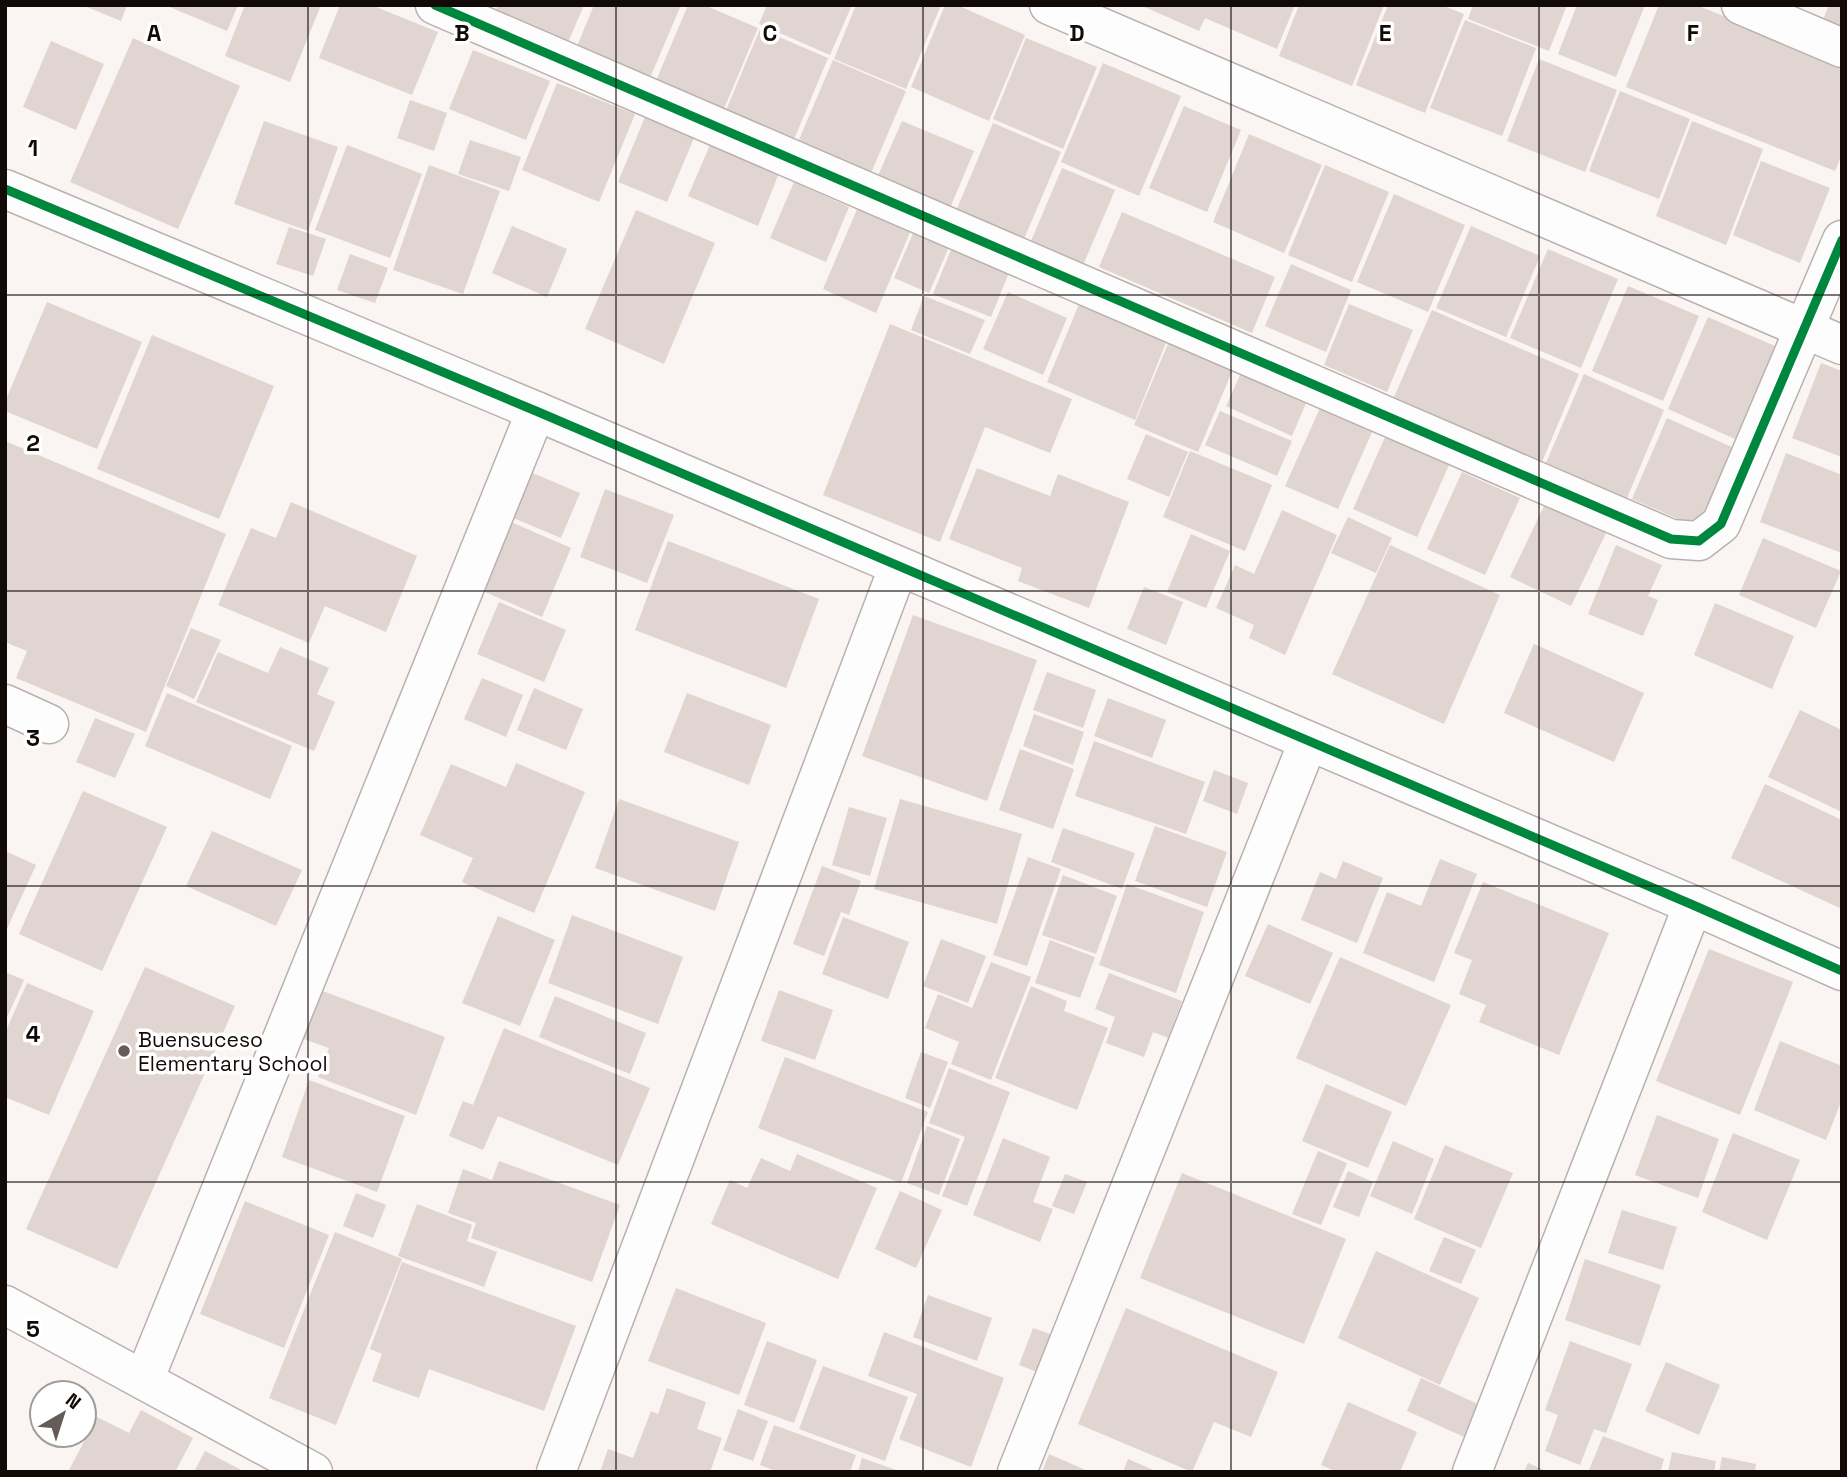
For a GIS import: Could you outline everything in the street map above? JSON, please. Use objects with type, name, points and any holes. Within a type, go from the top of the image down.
[{"type":"street","points":[[1049,5],[1842,345]]},
{"type":"street","points":[[1741,5],[1842,48]]},
{"type":"street","points":[[456,9],[1671,539],[1699,541],[1721,524],[1842,240]]},
{"type":"street","points":[[5,189],[536,411],[1842,971]]},
{"type":"street","points":[[144,1380],[536,411]]},
{"type":"street","points":[[556,1472],[898,568]]},
{"type":"street","points":[[5,704],[49,724]]},
{"type":"street","points":[[1017,1472],[1308,742]]},
{"type":"street","points":[[1472,1472],[1693,905]]},
{"type":"street","points":[[5,1305],[313,1472]]},
{"type":"building","points":[[82,5],[127,5],[121,21]]},
{"type":"building","points":[[165,5],[238,5],[227,31]]},
{"type":"building","points":[[245,5],[321,5],[290,82],[225,56]]},
{"type":"building","points":[[340,5],[371,5],[438,32],[412,95],[319,58]]},
{"type":"building","points":[[498,5],[584,5],[564,52],[492,21]]},
{"type":"building","points":[[594,5],[681,5],[646,87],[573,56]]},
{"type":"building","points":[[688,5],[704,5],[758,28],[721,116],[653,88]]},
{"type":"building","points":[[767,5],[852,5],[830,55],[759,24]]},
{"type":"building","points":[[856,5],[941,5],[906,89],[834,59]]},
{"type":"building","points":[[945,5],[957,5],[1025,35],[989,121],[911,87]]},
{"type":"building","points":[[1140,5],[1295,5],[1277,49],[1205,18],[1199,31]]},
{"type":"building","points":[[1299,5],[1384,5],[1352,86],[1279,56]]},
{"type":"building","points":[[1388,5],[1441,5],[1464,14],[1425,113],[1356,85]]},
{"type":"building","points":[[1473,5],[1567,5],[1549,51],[1468,19]]},
{"type":"building","points":[[1577,5],[1645,5],[1616,77],[1558,54]]},
{"type":"building","points":[[1659,5],[1696,5],[1842,63],[1842,154],[1835,171],[1626,87]]},
{"type":"building","points":[[1829,5],[1842,5],[1842,34],[1821,25]]},
{"type":"building","points":[[1465,20],[1536,48],[1502,136],[1430,108]]},
{"type":"building","points":[[760,29],[828,58],[792,144],[724,115]]},
{"type":"building","points":[[133,38],[240,86],[178,229],[70,182]]},
{"type":"building","points":[[1026,38],[1097,67],[1063,149],[993,119]]},
{"type":"building","points":[[51,41],[104,64],[76,130],[23,107]]},
{"type":"building","points":[[473,50],[550,81],[526,140],[449,109]]},
{"type":"building","points":[[1539,59],[1617,90],[1585,172],[1507,141]]},
{"type":"building","points":[[833,60],[906,91],[871,173],[798,142]]},
{"type":"building","points":[[1103,63],[1181,96],[1139,196],[1061,162]]},
{"type":"building","points":[[557,83],[635,114],[599,202],[522,170]]},
{"type":"building","points":[[1620,91],[1690,119],[1659,199],[1589,171]]},
{"type":"building","points":[[410,100],[447,113],[434,151],[397,138]]},
{"type":"building","points":[[1184,106],[1241,130],[1207,212],[1149,188]]},
{"type":"building","points":[[645,117],[694,138],[667,202],[618,182]]},
{"type":"building","points":[[264,121],[338,147],[308,231],[234,204]]},
{"type":"building","points":[[902,121],[974,151],[950,208],[877,178]]},
{"type":"building","points":[[1692,121],[1763,149],[1726,245],[1656,216]]},
{"type":"building","points":[[993,123],[1061,152],[1024,239],[956,211]]},
{"type":"building","points":[[1249,134],[1322,165],[1284,253],[1213,222]]},
{"type":"building","points":[[470,140],[521,157],[509,191],[458,174]]},
{"type":"building","points":[[347,145],[422,174],[390,258],[315,230]]},
{"type":"building","points":[[710,145],[779,173],[758,226],[688,196]]},
{"type":"building","points":[[1761,161],[1830,188],[1800,263],[1733,235]]},
{"type":"building","points":[[429,165],[500,191],[463,294],[393,270]]},
{"type":"building","points":[[1325,165],[1389,192],[1352,282],[1288,255]]},
{"type":"building","points":[[1062,168],[1115,190],[1084,263],[1031,241]]},
{"type":"building","points":[[794,182],[849,207],[826,262],[770,238]]},
{"type":"building","points":[[1394,194],[1465,225],[1428,312],[1357,282]]},
{"type":"building","points":[[858,207],[911,230],[876,313],[823,289]]},
{"type":"building","points":[[636,210],[715,243],[664,364],[585,329]]},
{"type":"building","points":[[1122,212],[1275,277],[1252,333],[1099,267]]},
{"type":"building","points":[[512,226],[567,249],[547,297],[492,273]]},
{"type":"building","points":[[1471,226],[1540,256],[1506,337],[1436,308]]},
{"type":"building","points":[[289,227],[326,239],[313,276],[276,264]]},
{"type":"building","points":[[914,231],[949,247],[929,293],[894,278]]},
{"type":"building","points":[[952,247],[1010,270],[991,317],[933,294]]},
{"type":"building","points":[[1548,249],[1618,279],[1581,368],[1510,338]]},
{"type":"building","points":[[350,254],[388,268],[375,303],[337,290]]},
{"type":"building","points":[[1291,264],[1351,290],[1326,352],[1265,326]]},
{"type":"building","points":[[1628,286],[1699,316],[1663,401],[1592,371]]},
{"type":"building","points":[[1008,292],[1067,318],[1043,375],[983,349]]},
{"type":"building","points":[[924,296],[985,320],[970,354],[911,330]]},
{"type":"building","points":[[47,302],[142,342],[97,449],[5,411],[5,402]]},
{"type":"building","points":[[1079,304],[1167,340],[1135,420],[1047,382]]},
{"type":"building","points":[[1349,304],[1413,330],[1387,392],[1324,365]]},
{"type":"building","points":[[1432,310],[1579,374],[1542,462],[1394,397]]},
{"type":"building","points":[[1708,317],[1775,346],[1735,439],[1668,409]]},
{"type":"building","points":[[890,324],[1072,399],[1050,453],[985,427],[940,542],[823,495]]},
{"type":"building","points":[[152,335],[274,386],[219,519],[97,469]]},
{"type":"building","points":[[1170,339],[1234,367],[1198,452],[1134,425]]},
{"type":"building","points":[[1821,363],[1842,371],[1842,457],[1792,438]]},
{"type":"building","points":[[1241,373],[1306,403],[1292,436],[1226,406]]},
{"type":"building","points":[[1584,374],[1664,410],[1627,498],[1546,463]]},
{"type":"building","points":[[1320,408],[1372,432],[1338,509],[1285,486]]},
{"type":"building","points":[[1220,411],[1292,441],[1277,476],[1205,445]]},
{"type":"building","points":[[1667,418],[1734,448],[1699,528],[1632,499]]},
{"type":"building","points":[[1146,434],[1188,452],[1169,497],[1127,479]]},
{"type":"building","points":[[1385,437],[1449,465],[1417,537],[1353,509]]},
{"type":"building","points":[[5,441],[226,534],[146,732],[16,678],[27,651],[5,642]]},
{"type":"building","points":[[1190,451],[1272,485],[1245,551],[1163,517]]},
{"type":"building","points":[[1786,453],[1842,475],[1842,553],[1760,522]]},
{"type":"building","points":[[977,468],[1050,496],[1058,474],[1129,502],[1089,608],[1018,581],[1022,568],[949,539]]},
{"type":"building","points":[[523,469],[580,493],[561,538],[504,514]]},
{"type":"building","points":[[1462,472],[1520,498],[1485,575],[1427,549]]},
{"type":"building","points":[[605,489],[674,515],[647,583],[580,557]]},
{"type":"building","points":[[291,502],[417,556],[386,632],[325,606],[309,643],[218,605],[251,528],[276,538]]},
{"type":"building","points":[[1545,504],[1606,533],[1571,606],[1510,577]]},
{"type":"building","points":[[1282,510],[1337,535],[1285,655],[1249,638],[1254,625],[1216,608],[1235,565],[1254,574]]},
{"type":"building","points":[[1348,517],[1392,538],[1376,573],[1331,553]]},
{"type":"building","points":[[504,519],[571,548],[542,617],[476,588]]},
{"type":"building","points":[[1191,534],[1230,551],[1206,608],[1167,592]]},
{"type":"building","points":[[1763,538],[1841,571],[1816,628],[1739,595]]},
{"type":"building","points":[[668,541],[819,599],[786,688],[635,630]]},
{"type":"building","points":[[1390,545],[1500,595],[1444,724],[1332,674]]},
{"type":"building","points":[[1616,545],[1662,565],[1648,596],[1658,600],[1643,636],[1588,614]]},
{"type":"building","points":[[1144,587],[1183,602],[1166,645],[1127,629]]},
{"type":"building","points":[[499,602],[566,630],[544,682],[477,654]]},
{"type":"building","points":[[1715,603],[1794,636],[1772,689],[1694,655]]},
{"type":"building","points":[[913,615],[1037,660],[987,801],[862,756]]},
{"type":"building","points":[[191,628],[221,640],[194,699],[166,686]]},
{"type":"building","points":[[1534,644],[1644,693],[1614,762],[1504,713]]},
{"type":"building","points":[[280,647],[329,668],[317,694],[335,702],[314,751],[196,702],[218,652],[268,673]]},
{"type":"building","points":[[1047,672],[1096,690],[1083,728],[1033,710]]},
{"type":"building","points":[[482,678],[523,695],[506,737],[464,719]]},
{"type":"building","points":[[534,688],[583,709],[566,750],[517,730]]},
{"type":"building","points":[[167,693],[292,746],[270,799],[145,746]]},
{"type":"building","points":[[687,693],[771,725],[749,785],[664,752]]},
{"type":"building","points":[[1108,698],[1166,720],[1152,758],[1094,736]]},
{"type":"building","points":[[1800,710],[1842,730],[1842,812],[1768,777]]},
{"type":"building","points":[[1034,714],[1084,732],[1073,765],[1023,746]]},
{"type":"building","points":[[95,718],[135,734],[115,778],[76,762]]},
{"type":"building","points":[[1094,741],[1205,782],[1186,834],[1075,796]]},
{"type":"building","points":[[1020,749],[1074,769],[1053,829],[999,810]]},
{"type":"building","points":[[516,763],[585,792],[534,913],[462,882],[473,858],[420,835],[451,764],[506,787]]},
{"type":"building","points":[[1214,770],[1248,783],[1237,814],[1203,801]]},
{"type":"building","points":[[1765,784],[1842,820],[1842,909],[1731,858]]},
{"type":"building","points":[[83,791],[167,827],[102,971],[19,934]]},
{"type":"building","points":[[619,799],[739,842],[715,911],[595,868]]},
{"type":"building","points":[[900,799],[1022,834],[997,924],[874,889]]},
{"type":"building","points":[[849,807],[887,818],[870,876],[832,865]]},
{"type":"building","points":[[1155,826],[1227,852],[1207,907],[1135,881]]},
{"type":"building","points":[[1063,828],[1135,853],[1122,889],[1051,862]]},
{"type":"building","points":[[212,831],[302,870],[276,926],[186,886]]},
{"type":"building","points":[[5,851],[36,865],[5,933]]},
{"type":"building","points":[[1028,857],[1061,869],[1027,966],[993,955]]},
{"type":"building","points":[[1440,859],[1477,874],[1434,982],[1363,953],[1387,892],[1421,906]]},
{"type":"building","points":[[1343,861],[1383,878],[1357,943],[1301,920],[1320,872],[1336,879]]},
{"type":"building","points":[[822,866],[861,881],[849,915],[841,912],[824,956],[793,944]]},
{"type":"building","points":[[1063,875],[1117,896],[1096,954],[1042,935]]},
{"type":"building","points":[[1483,882],[1609,933],[1559,1055],[1479,1022],[1486,1005],[1459,994],[1472,960],[1454,953]]},
{"type":"building","points":[[1127,884],[1204,912],[1176,993],[1099,965]]},
{"type":"building","points":[[572,915],[683,957],[658,1024],[548,983]]},
{"type":"building","points":[[498,916],[555,940],[520,1026],[462,1003]]},
{"type":"building","points":[[843,917],[909,942],[888,999],[822,974]]},
{"type":"building","points":[[1268,924],[1333,953],[1310,1004],[1245,976]]},
{"type":"building","points":[[941,939],[986,956],[968,1003],[923,986]]},
{"type":"building","points":[[1050,940],[1095,957],[1080,998],[1035,983]]},
{"type":"building","points":[[1709,949],[1793,982],[1740,1115],[1656,1081]]},
{"type":"building","points":[[1340,957],[1451,1005],[1406,1106],[1296,1058]]},
{"type":"building","points":[[991,962],[1031,977],[991,1080],[951,1064],[959,1042],[925,1028],[938,994],[972,1008]]},
{"type":"building","points":[[145,967],[235,1006],[117,1269],[26,1229]]},
{"type":"building","points":[[5,972],[24,980],[5,1022]]},
{"type":"building","points":[[1109,973],[1182,1001],[1168,1038],[1153,1032],[1144,1057],[1106,1043],[1115,1017],[1095,1009]]},
{"type":"building","points":[[27,983],[94,1011],[49,1115],[5,1097],[5,1033]]},
{"type":"building","points":[[1031,986],[1067,1001],[1064,1011],[1108,1028],[1077,1110],[995,1078]]},
{"type":"building","points":[[320,990],[445,1037],[416,1115],[318,1077],[329,1048],[301,1038]]},
{"type":"building","points":[[779,990],[833,1010],[815,1060],[761,1041]]},
{"type":"building","points":[[555,996],[646,1033],[630,1074],[539,1037]]},
{"type":"building","points":[[504,1028],[650,1088],[618,1165],[498,1116],[483,1150],[449,1136],[463,1101],[473,1105]]},
{"type":"building","points":[[1780,1041],[1842,1066],[1842,1099],[1826,1140],[1754,1110]]},
{"type":"building","points":[[921,1052],[948,1062],[930,1108],[905,1098]]},
{"type":"building","points":[[785,1057],[928,1112],[901,1183],[758,1128]]},
{"type":"building","points":[[949,1068],[1010,1092],[967,1206],[942,1196],[965,1137],[929,1123]]},
{"type":"building","points":[[309,1080],[405,1116],[377,1192],[282,1157]]},
{"type":"building","points":[[1326,1084],[1392,1112],[1368,1168],[1302,1141]]},
{"type":"building","points":[[1657,1115],[1719,1139],[1698,1198],[1635,1175]]},
{"type":"building","points":[[927,1126],[960,1139],[939,1195],[907,1183]]},
{"type":"building","points":[[1733,1133],[1800,1160],[1767,1240],[1702,1212]]},
{"type":"building","points":[[1003,1138],[1050,1157],[1033,1202],[1053,1209],[1040,1242],[973,1215]]},
{"type":"building","points":[[1393,1141],[1434,1159],[1412,1214],[1370,1196]]},
{"type":"building","points":[[1445,1145],[1513,1173],[1481,1248],[1414,1219]]},
{"type":"building","points":[[1318,1151],[1347,1163],[1321,1225],[1292,1214]]},
{"type":"building","points":[[797,1154],[877,1188],[838,1279],[711,1224],[730,1180],[747,1188],[761,1158],[790,1171]]},
{"type":"building","points":[[499,1161],[620,1205],[592,1282],[471,1238],[476,1223],[448,1213],[463,1169],[492,1180]]},
{"type":"building","points":[[1348,1171],[1373,1182],[1359,1217],[1333,1207]]},
{"type":"building","points":[[1182,1173],[1346,1239],[1304,1344],[1140,1278]]},
{"type":"building","points":[[1065,1174],[1087,1182],[1074,1214],[1052,1206]]},
{"type":"building","points":[[900,1191],[942,1210],[916,1268],[875,1249]]},
{"type":"building","points":[[356,1193],[386,1205],[373,1238],[343,1226]]},
{"type":"building","points":[[245,1201],[329,1235],[284,1348],[200,1314]]},
{"type":"building","points":[[417,1204],[472,1225],[467,1241],[497,1252],[484,1287],[398,1256]]},
{"type":"building","points":[[1622,1210],[1677,1227],[1663,1270],[1608,1253]]},
{"type":"building","points":[[335,1232],[402,1259],[336,1425],[269,1398]]},
{"type":"building","points":[[1444,1237],[1476,1250],[1461,1284],[1429,1271]]},
{"type":"building","points":[[1376,1251],[1479,1298],[1440,1385],[1338,1338]]},
{"type":"building","points":[[1585,1259],[1661,1285],[1640,1346],[1565,1320]]},
{"type":"building","points":[[402,1262],[576,1326],[544,1411],[429,1369],[419,1398],[372,1381],[382,1354],[370,1349]]},
{"type":"building","points":[[676,1288],[766,1323],[739,1395],[648,1361]]},
{"type":"building","points":[[928,1295],[992,1318],[977,1361],[913,1337]]},
{"type":"building","points":[[1126,1308],[1278,1372],[1251,1437],[1214,1422],[1192,1472],[1078,1424]]},
{"type":"building","points":[[1033,1328],[1056,1336],[1042,1374],[1019,1365]]},
{"type":"building","points":[[884,1332],[1004,1378],[971,1467],[899,1439],[917,1394],[868,1376]]},
{"type":"building","points":[[767,1341],[817,1360],[794,1423],[744,1405]]},
{"type":"building","points":[[1570,1341],[1632,1364],[1606,1433],[1594,1429],[1580,1465],[1545,1451],[1558,1415],[1545,1410]]},
{"type":"building","points":[[1666,1362],[1720,1385],[1699,1435],[1645,1411]]},
{"type":"building","points":[[823,1366],[908,1397],[885,1461],[799,1429]]},
{"type":"building","points":[[1421,1378],[1478,1404],[1464,1437],[1407,1411]]},
{"type":"building","points":[[667,1388],[706,1402],[697,1429],[722,1438],[710,1472],[600,1472],[608,1449],[633,1458],[651,1411],[658,1414]]},
{"type":"building","points":[[1348,1402],[1417,1432],[1400,1472],[1337,1472],[1321,1465]]},
{"type":"building","points":[[738,1409],[768,1421],[753,1461],[723,1450]]},
{"type":"building","points":[[141,1410],[193,1438],[175,1472],[68,1472],[80,1449],[98,1449],[98,1418],[129,1433]]},
{"type":"building","points":[[774,1425],[856,1455],[850,1472],[778,1472],[760,1465]]},
{"type":"building","points":[[1603,1436],[1664,1459],[1660,1472],[1589,1470]]},
{"type":"building","points":[[205,1451],[245,1472],[194,1472]]},
{"type":"building","points":[[1672,1452],[1716,1461],[1714,1472],[1668,1472]]},
{"type":"building","points":[[1049,1454],[1090,1472],[1042,1472]]},
{"type":"building","points":[[1722,1457],[1756,1464],[1755,1472],[1719,1472]]},
{"type":"building","points":[[862,1458],[899,1471],[899,1472],[858,1472]]},
{"type":"building","points":[[1128,1459],[1158,1472],[1123,1472]]},
{"type":"building","points":[[1528,1463],[1548,1472],[1524,1472]]},
{"type":"cycle path","points":[[435,5],[1671,539],[1699,541],[1721,524],[1842,240]]},
{"type":"cycle path","points":[[5,189],[536,411],[1842,971]]},
{"type":"place","name":"Buensuceso Elementary School","points":[[124,1051]]}]
